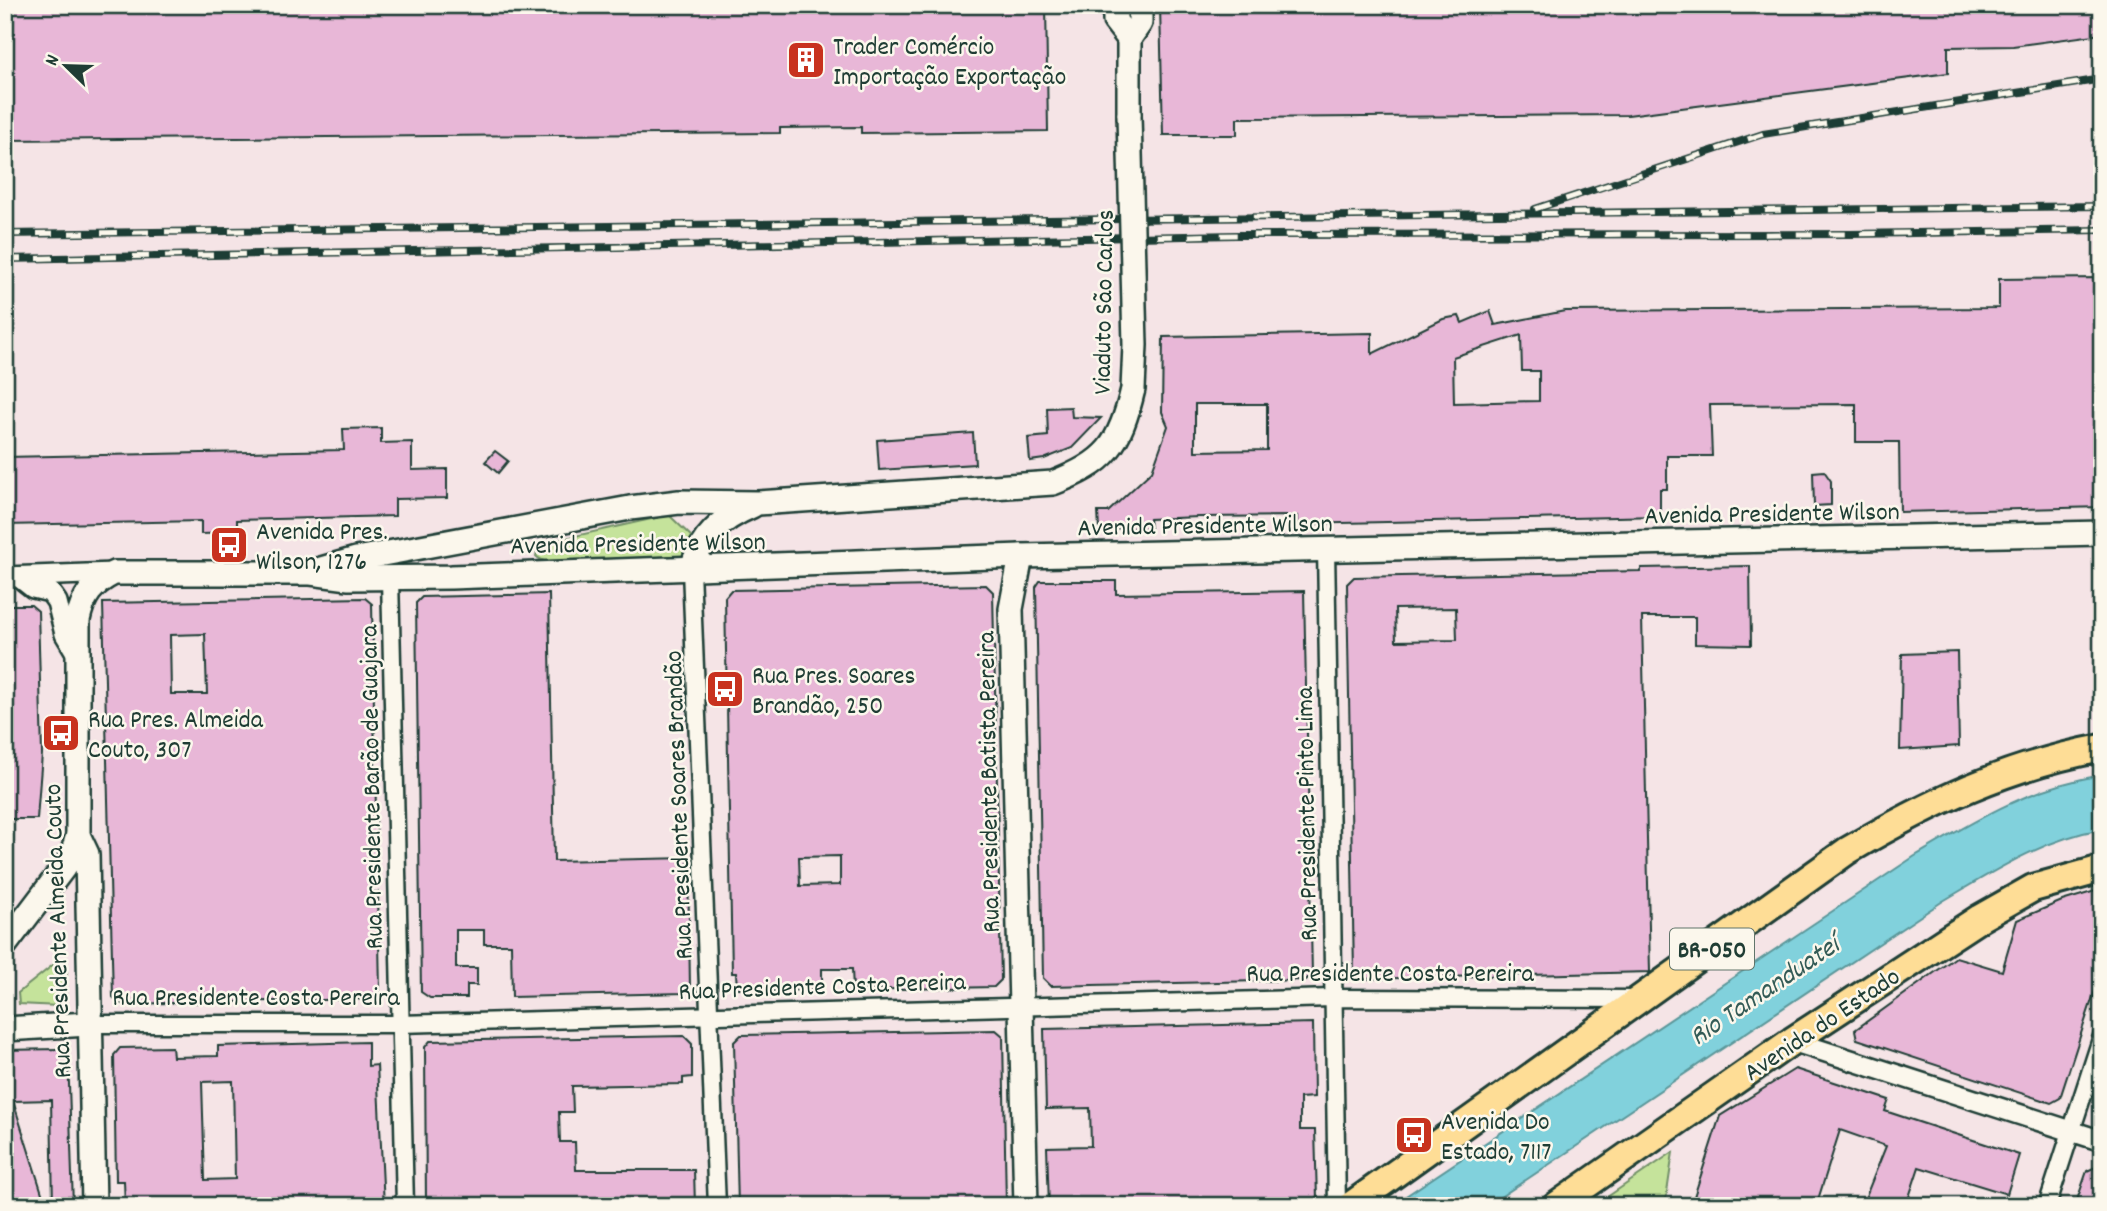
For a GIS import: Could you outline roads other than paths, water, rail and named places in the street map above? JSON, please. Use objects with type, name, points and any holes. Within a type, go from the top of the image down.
[{"type":"highway","name":"BR-050","points":[[1350,1206],[1847,851],[1916,811],[1982,780],[2053,757],[2102,748]]},
{"type":"highway","name":"Avenida do Estado","points":[[1556,1206],[1792,1041],[1980,918],[2033,888],[2102,869]]},
{"type":"main road","points":[[1115,5],[1115,21],[1129,39],[1140,23],[1140,5]]},
{"type":"main road","name":"Viaduto São Carlos","points":[[758,503],[1053,483],[1084,471],[1108,454],[1125,422],[1133,389],[1129,39]]},
{"type":"main road","points":[[679,502],[701,525],[704,540]]},
{"type":"main road","name":"Avenida Presidente Wilson","points":[[311,573],[380,555],[630,508],[679,502],[758,503]]},
{"type":"main road","points":[[691,570],[704,540],[729,516],[758,503]]},
{"type":"main road","name":"Avenida Presidente Wilson","points":[[114,573],[311,573],[349,578],[390,578],[691,570],[1021,556],[2102,533]]},
{"type":"main road","name":"Rua Presidente Batista Pereira","points":[[1021,556],[1011,608],[1026,1206]]},
{"type":"main road","name":"Rua Presidente Batista Pereira","points":[[993,558],[1011,608]]},
{"type":"main road","name":"Rua Presidente Almeida Couto","points":[[94,1206],[88,1024],[87,854],[78,835],[78,620],[84,596],[114,573]]},
{"type":"main road","points":[[5,944],[71,858],[78,835]]},
{"type":"main road","points":[[5,1017],[16,1029]]},
{"type":"main road","name":"Rua Presidente Costa Pereira","points":[[16,1029],[88,1024]]},
{"type":"street","name":"Rua Presidente Pinto Lima","points":[[1326,548],[1337,1206]]},
{"type":"street","name":"Rua Presidente Soares Brandão","points":[[691,570],[717,1206]]},
{"type":"street","name":"Avenida Presidente Wilson","points":[[12,577],[114,573]]},
{"type":"street","name":"Rua Presidente Almeida Couto","points":[[12,577],[33,589],[50,592],[57,602],[65,634],[77,654]]},
{"type":"street","name":"Rua Presidente Barão de Guajara","points":[[390,578],[405,1206]]},
{"type":"street","name":"Rua Presidente Costa Pereira","points":[[88,1024],[399,1024],[1332,998],[1641,999]]},
{"type":"street","points":[[2048,1206],[2102,1036]]},
{"type":"street","points":[[1792,1041],[2102,1141]]},
{"type":"water","name":"Rio Tamanduateí","points":[[2102,775],[2102,829],[2039,848],[1943,901],[1487,1206],[1391,1206],[1915,856],[1983,817],[2027,796]]},
{"type":"railway","points":[[1535,209],[1763,134],[2102,79]]},
{"type":"railway","points":[[5,234],[2102,206]]},
{"type":"railway","points":[[5,259],[1236,235],[1851,234],[2102,230]]},
{"type":"place","name":"Trader Comércio Importação Exportação","points":[[806,60]]},
{"type":"place","name":"Avenida Pres. Wilson, 1276","points":[[229,545]]},
{"type":"place","name":"Rua Pres. Soares Brandão, 250","points":[[725,689]]},
{"type":"place","name":"Rua Pres. Almeida Couto, 307","points":[[61,733]]},
{"type":"place","name":"Avenida Do Estado, 7117","points":[[1414,1135]]}]
